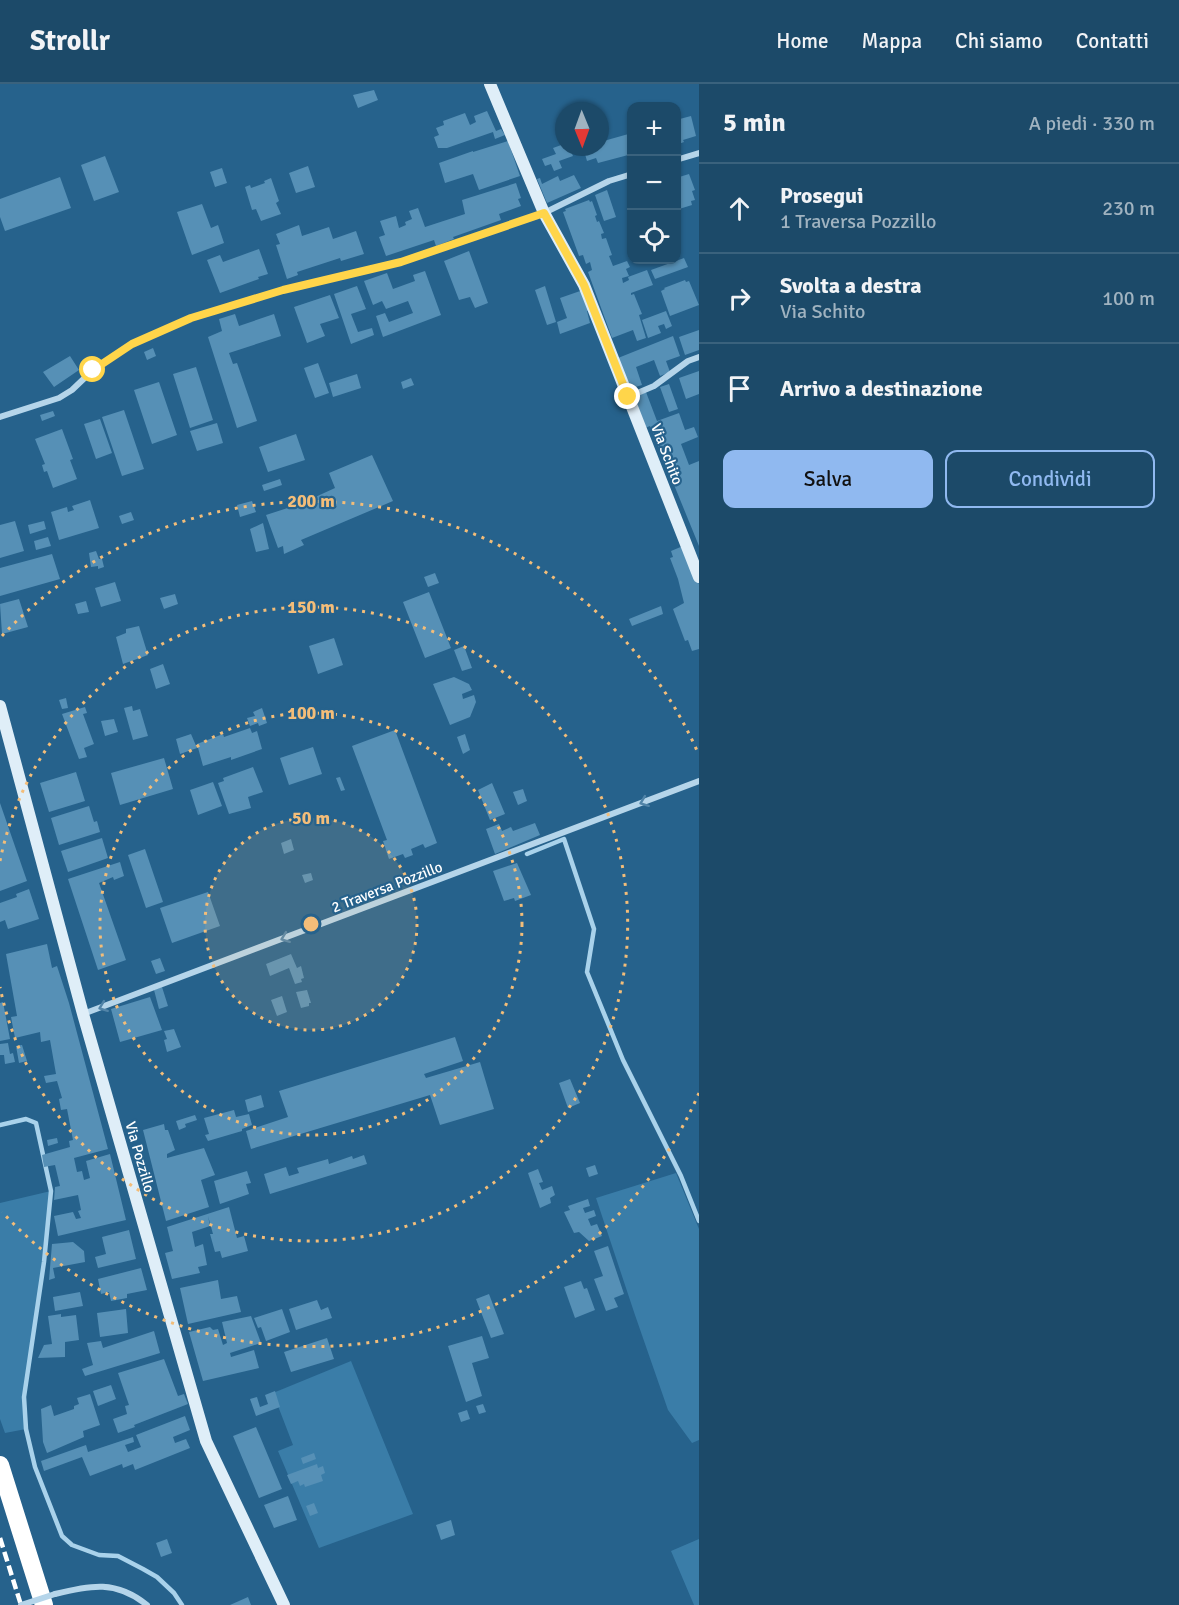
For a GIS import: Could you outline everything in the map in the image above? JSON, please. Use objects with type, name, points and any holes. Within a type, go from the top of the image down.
[{"type":"highway","points":[[0,1465],[50,1600]]},
{"type":"main road","name":"Via Schito","points":[[490,84],[544,213],[584,285],[699,577]]},
{"type":"main road","name":"Via Pozzillo","points":[[0,706],[83,1014],[206,1441],[284,1605]]},
{"type":"street","points":[[681,158],[699,153]]},
{"type":"street","points":[[0,417],[59,398],[72,390],[93,370],[132,344],[191,318],[283,290],[401,262],[544,213],[609,181],[627,176]]},
{"type":"street","points":[[628,397],[654,387],[688,361],[699,357]]},
{"type":"street","name":"2 Traversa Pozzillo","points":[[83,1014],[699,781]]},
{"type":"street","points":[[21,1605],[50,1600],[74,1589],[106,1586],[134,1596],[147,1605]]},
{"type":"shaded area","points":[[676,1173],[699,1229],[699,1440],[692,1443],[668,1410],[596,1198]]},
{"type":"shaded area","points":[[51,1191],[44,1262],[24,1396],[26,1429],[5,1433],[0,1419],[0,1203]]},
{"type":"shaded area","points":[[351,1361],[413,1514],[319,1548],[278,1451],[293,1445],[273,1393]]},
{"type":"shaded area","points":[[699,1539],[699,1605],[694,1605],[671,1551]]},
{"type":"building","points":[[374,90],[378,100],[358,108],[353,95]]},
{"type":"building","points":[[487,111],[496,131],[501,129],[505,135],[495,139],[493,132],[447,148],[438,148],[434,137],[439,135],[436,128],[444,125],[443,121],[465,113],[470,125],[476,122],[474,116]]},
{"type":"building","points":[[691,116],[696,136],[683,140],[684,142],[681,143],[681,119]]},
{"type":"building","points":[[627,134],[627,155],[598,163],[596,158],[587,161],[586,156],[609,156],[609,139]]},
{"type":"building","points":[[508,141],[520,176],[479,190],[473,174],[445,183],[439,163]]},
{"type":"building","points":[[555,154],[573,156],[559,161],[562,168],[554,171],[551,164],[545,166],[542,159]]},
{"type":"building","points":[[105,156],[119,192],[94,201],[81,165]]},
{"type":"building","points":[[308,166],[315,187],[296,193],[289,173]]},
{"type":"building","points":[[222,168],[227,183],[215,187],[210,172]]},
{"type":"building","points":[[689,174],[695,190],[692,191],[695,200],[691,201],[692,205],[681,208],[681,176]]},
{"type":"building","points":[[574,175],[581,188],[547,203],[537,179],[540,178],[542,184],[558,176],[560,181]]},
{"type":"building","points":[[60,177],[71,208],[5,231],[0,217],[0,199]]},
{"type":"building","points":[[271,178],[279,201],[276,203],[281,214],[261,221],[256,209],[252,210],[245,187],[250,185],[251,188]]},
{"type":"building","points":[[516,183],[521,206],[499,214],[501,220],[453,237],[454,239],[436,246],[434,240],[386,256],[379,237],[385,235],[380,221],[396,216],[399,228],[412,219],[409,211],[418,208],[425,227],[465,214],[462,200]]},
{"type":"building","points":[[607,190],[616,217],[604,221],[595,195]]},
{"type":"building","points":[[589,200],[592,201],[597,222],[599,221],[604,233],[601,234],[602,239],[606,238],[612,255],[609,256],[613,266],[627,261],[630,267],[626,269],[629,276],[622,278],[623,283],[629,280],[628,277],[647,270],[653,285],[631,293],[631,295],[634,294],[642,314],[639,315],[646,338],[637,341],[633,330],[612,338],[588,272],[592,270],[590,262],[586,264],[583,255],[579,256],[563,212],[566,211],[565,209]]},
{"type":"building","points":[[202,204],[211,228],[218,225],[224,243],[192,255],[177,212]]},
{"type":"building","points":[[299,225],[302,236],[329,227],[333,239],[356,231],[364,254],[341,261],[340,258],[297,272],[298,275],[287,279],[276,245],[280,244],[276,234]]},
{"type":"building","points":[[259,249],[268,274],[220,293],[207,260],[220,255],[223,262]]},
{"type":"building","points":[[469,251],[488,303],[475,308],[470,297],[459,300],[444,261]]},
{"type":"building","points":[[684,258],[688,267],[655,279],[651,270],[668,264],[681,264],[681,259]]},
{"type":"building","points":[[425,271],[441,315],[383,337],[376,316],[385,313],[389,322],[413,313],[408,301],[386,309],[382,301],[373,305],[364,281],[387,273],[393,289],[415,281],[413,275]]},
{"type":"building","points":[[685,280],[689,281],[699,305],[670,316],[661,291]]},
{"type":"building","points":[[357,286],[366,309],[351,314],[358,332],[372,328],[374,335],[351,344],[334,294]]},
{"type":"building","points":[[545,286],[556,322],[547,325],[535,290]]},
{"type":"building","points":[[583,290],[590,309],[587,311],[590,323],[560,334],[557,322],[567,318],[560,298]]},
{"type":"building","points":[[330,295],[339,318],[320,324],[325,336],[307,343],[294,307]]},
{"type":"building","points":[[666,311],[672,326],[666,329],[664,324],[658,326],[661,333],[648,338],[642,320]]},
{"type":"building","points":[[235,314],[239,326],[274,314],[281,336],[229,353],[233,364],[237,363],[257,421],[237,428],[208,337],[222,331],[219,319]]},
{"type":"building","points":[[699,330],[699,350],[685,355],[679,337]]},
{"type":"building","points":[[673,336],[680,356],[666,361],[670,372],[660,376],[654,360],[636,367],[642,385],[629,389],[618,358]]},
{"type":"building","points":[[153,348],[156,356],[147,360],[144,352]]},
{"type":"building","points":[[70,356],[79,370],[54,387],[43,372]]},
{"type":"building","points":[[318,363],[329,393],[315,398],[304,368]]},
{"type":"building","points":[[196,367],[213,420],[190,428],[173,374]]},
{"type":"building","points":[[699,371],[699,394],[686,399],[679,378]]},
{"type":"building","points":[[357,374],[361,388],[333,397],[329,383]]},
{"type":"building","points":[[411,378],[414,385],[403,389],[401,382]]},
{"type":"building","points":[[159,382],[177,435],[152,444],[134,390]]},
{"type":"building","points":[[669,384],[678,409],[669,412],[660,387]]},
{"type":"building","points":[[646,392],[657,421],[679,413],[685,430],[694,427],[698,437],[681,444],[689,465],[699,461],[699,546],[650,426],[645,428],[633,398]]},
{"type":"building","points":[[124,410],[144,469],[122,476],[102,417]]},
{"type":"building","points":[[53,411],[55,416],[42,421],[40,415]]},
{"type":"building","points":[[100,419],[112,453],[96,459],[84,424]]},
{"type":"building","points":[[217,423],[223,443],[197,451],[190,431]]},
{"type":"building","points":[[62,429],[73,459],[70,460],[77,479],[53,488],[47,471],[44,472],[42,465],[45,464],[35,439]]},
{"type":"building","points":[[296,434],[305,460],[268,472],[259,447]]},
{"type":"building","points":[[372,455],[393,501],[301,540],[304,545],[284,554],[283,546],[278,548],[266,515],[300,504],[335,488],[329,473]]},
{"type":"building","points":[[280,479],[282,485],[264,491],[262,485]]},
{"type":"building","points":[[90,500],[99,528],[59,540],[51,512],[67,507],[68,512],[74,510],[72,506]]},
{"type":"building","points":[[252,501],[256,512],[240,517],[237,505]]},
{"type":"building","points":[[131,512],[134,520],[122,524],[119,516]]},
{"type":"building","points":[[15,521],[24,551],[0,558],[0,525]]},
{"type":"building","points":[[44,521],[46,529],[30,534],[28,525]]},
{"type":"building","points":[[263,523],[269,549],[256,552],[250,529]]},
{"type":"building","points":[[48,537],[51,546],[36,550],[34,541]]},
{"type":"building","points":[[683,546],[699,584],[699,649],[692,651],[688,640],[685,641],[673,609],[684,603],[670,558],[673,557],[671,551]]},
{"type":"building","points":[[96,551],[104,567],[98,569],[98,566],[91,567],[89,553]]},
{"type":"building","points":[[52,554],[60,579],[0,596],[0,568]]},
{"type":"building","points":[[435,573],[439,583],[428,587],[424,577]]},
{"type":"building","points":[[115,582],[121,601],[101,607],[95,588]]},
{"type":"building","points":[[429,592],[451,648],[425,658],[403,602]]},
{"type":"building","points":[[175,594],[178,604],[164,609],[160,598]]},
{"type":"building","points":[[19,599],[28,627],[2,634],[0,604]]},
{"type":"building","points":[[86,601],[89,612],[78,614],[75,604]]},
{"type":"building","points":[[661,606],[663,614],[632,626],[629,619]]},
{"type":"building","points":[[139,626],[148,655],[123,664],[116,637],[126,633],[126,629]]},
{"type":"building","points":[[334,638],[343,665],[318,674],[309,646]]},
{"type":"building","points":[[464,646],[472,668],[462,671],[454,650]]},
{"type":"building","points":[[163,664],[170,684],[156,689],[150,669]]},
{"type":"building","points":[[454,677],[469,684],[472,690],[462,694],[463,699],[474,695],[476,702],[470,717],[450,725],[433,684]]},
{"type":"building","points":[[66,698],[68,708],[62,709],[59,700]]},
{"type":"building","points":[[132,706],[133,711],[140,709],[148,736],[133,740],[124,708]]},
{"type":"building","points":[[85,707],[87,713],[83,714],[94,744],[84,748],[87,757],[79,759],[62,714]]},
{"type":"building","points":[[262,708],[267,723],[250,726],[247,718],[255,716],[253,712]]},
{"type":"building","points":[[114,719],[118,732],[105,736],[101,721]]},
{"type":"building","points":[[250,728],[252,733],[257,731],[262,749],[231,760],[231,757],[203,766],[197,744],[223,734],[224,737]]},
{"type":"building","points":[[395,730],[437,843],[425,848],[423,844],[411,849],[413,855],[405,858],[403,854],[389,859],[383,841],[387,840],[352,746]]},
{"type":"building","points":[[191,734],[197,748],[180,754],[176,739]]},
{"type":"building","points":[[465,734],[470,750],[463,754],[457,737]]},
{"type":"building","points":[[313,747],[322,774],[289,785],[280,758]]},
{"type":"building","points":[[164,758],[173,789],[120,805],[111,773]]},
{"type":"building","points":[[253,767],[263,792],[248,797],[251,808],[229,814],[218,783],[224,781],[223,778]]},
{"type":"building","points":[[76,772],[85,801],[49,812],[40,783]]},
{"type":"building","points":[[340,777],[345,790],[341,791],[336,778]]},
{"type":"building","points":[[213,782],[222,806],[198,815],[190,790]]},
{"type":"building","points":[[492,783],[505,814],[490,820],[478,790]]},
{"type":"building","points":[[523,789],[527,801],[518,805],[513,792]]},
{"type":"building","points":[[0,803],[27,881],[0,891]]},
{"type":"building","points":[[89,806],[100,832],[59,845],[51,818]]},
{"type":"building","points":[[535,823],[540,835],[495,854],[486,829],[499,824],[502,831],[511,827],[513,831]]},
{"type":"building","points":[[102,838],[108,858],[68,872],[61,851]]},
{"type":"building","points":[[291,839],[294,850],[284,854],[281,843]]},
{"type":"building","points":[[145,849],[163,902],[146,908],[128,855]]},
{"type":"building","points":[[120,862],[124,876],[114,880],[113,877],[99,883],[126,960],[98,970],[68,879]]},
{"type":"building","points":[[517,863],[531,895],[515,901],[514,898],[504,901],[493,871]]},
{"type":"building","points":[[311,873],[313,880],[305,883],[302,875]]},
{"type":"building","points":[[29,889],[39,919],[8,929],[5,920],[0,922],[0,903],[17,897],[16,894]]},
{"type":"building","points":[[208,892],[220,926],[172,943],[160,908]]},
{"type":"building","points":[[47,944],[52,968],[57,966],[69,1003],[108,1149],[74,1158],[77,1172],[82,1171],[84,1180],[90,1178],[86,1161],[110,1154],[126,1220],[58,1236],[54,1216],[73,1212],[76,1219],[81,1218],[78,1211],[81,1210],[78,1195],[54,1200],[55,1187],[60,1186],[55,1165],[44,1167],[42,1155],[70,1147],[69,1141],[73,1140],[67,1109],[61,1110],[59,1099],[62,1098],[57,1081],[46,1083],[44,1076],[56,1074],[50,1040],[41,1042],[40,1032],[15,1038],[11,1017],[17,1016],[6,954]]},
{"type":"building","points":[[291,954],[297,968],[301,966],[304,978],[301,979],[302,982],[295,984],[289,968],[270,976],[266,964]]},
{"type":"building","points":[[160,958],[165,971],[156,974],[151,961]]},
{"type":"building","points":[[162,987],[168,1006],[159,1009],[154,990]]},
{"type":"building","points":[[307,990],[311,1003],[301,1008],[296,992]]},
{"type":"building","points":[[282,996],[287,1012],[277,1016],[271,1000]]},
{"type":"building","points":[[150,997],[162,1030],[120,1042],[111,1009]]},
{"type":"building","points":[[3,1002],[10,1039],[0,1041],[0,1003]]},
{"type":"building","points":[[174,1029],[181,1047],[167,1052],[164,1040],[167,1039],[164,1031]]},
{"type":"building","points":[[455,1037],[463,1061],[424,1074],[426,1078],[480,1062],[494,1109],[440,1125],[430,1095],[251,1149],[246,1131],[288,1117],[279,1091]]},
{"type":"building","points":[[8,1043],[10,1054],[13,1053],[15,1062],[5,1064],[4,1055],[0,1055],[0,1044]]},
{"type":"building","points":[[22,1045],[27,1061],[19,1063],[16,1046]]},
{"type":"building","points":[[570,1079],[580,1103],[568,1108],[559,1083]]},
{"type":"building","points":[[261,1095],[264,1107],[248,1112],[245,1100]]},
{"type":"building","points":[[234,1110],[236,1117],[249,1114],[252,1125],[242,1131],[208,1141],[205,1135],[209,1134],[204,1118]]},
{"type":"building","points":[[195,1115],[197,1120],[185,1124],[186,1127],[179,1130],[176,1121]]},
{"type":"building","points":[[164,1124],[175,1150],[167,1154],[167,1158],[204,1148],[215,1175],[201,1180],[209,1207],[166,1221],[143,1130]]},
{"type":"building","points":[[57,1138],[58,1143],[48,1146],[47,1140]]},
{"type":"building","points":[[364,1155],[367,1164],[270,1194],[264,1174],[286,1167],[289,1176],[299,1173],[297,1168],[328,1159],[329,1164],[352,1156],[353,1159]]},
{"type":"building","points":[[595,1165],[598,1174],[589,1177],[586,1168]]},
{"type":"building","points":[[538,1169],[543,1182],[539,1183],[542,1190],[552,1186],[555,1195],[550,1198],[551,1203],[540,1208],[528,1173]]},
{"type":"building","points":[[247,1171],[251,1183],[246,1184],[249,1194],[220,1204],[214,1181]]},
{"type":"building","points":[[588,1199],[590,1206],[583,1208],[585,1213],[594,1210],[596,1216],[588,1219],[591,1226],[597,1224],[602,1236],[589,1241],[579,1232],[574,1233],[564,1212],[570,1210],[568,1206]]},
{"type":"building","points":[[229,1207],[237,1238],[244,1236],[248,1251],[222,1258],[220,1251],[215,1252],[210,1234],[213,1234],[208,1216],[210,1226],[192,1232],[195,1247],[203,1244],[207,1265],[198,1267],[200,1273],[172,1279],[165,1253],[173,1251],[167,1227]]},
{"type":"building","points":[[129,1230],[136,1259],[98,1268],[95,1257],[106,1254],[102,1237]]},
{"type":"building","points":[[73,1242],[84,1251],[85,1262],[53,1268],[55,1278],[49,1280],[52,1244]]},
{"type":"building","points":[[608,1246],[624,1294],[614,1298],[618,1307],[606,1311],[594,1279],[603,1276],[594,1251]]},
{"type":"building","points":[[141,1268],[147,1290],[127,1294],[127,1298],[111,1301],[109,1292],[101,1294],[98,1279]]},
{"type":"building","points":[[218,1280],[221,1299],[237,1296],[241,1312],[188,1324],[180,1288]]},
{"type":"building","points":[[581,1281],[584,1289],[587,1288],[595,1310],[575,1318],[564,1287]]},
{"type":"building","points":[[80,1292],[83,1306],[55,1311],[53,1297]]},
{"type":"building","points":[[489,1294],[504,1334],[491,1338],[476,1299]]},
{"type":"building","points":[[317,1300],[321,1310],[328,1307],[332,1318],[296,1330],[289,1309]]},
{"type":"building","points":[[126,1309],[128,1333],[100,1337],[97,1313]]},
{"type":"building","points":[[282,1309],[290,1332],[266,1341],[261,1327],[258,1328],[254,1318]]},
{"type":"building","points":[[61,1314],[61,1317],[76,1315],[79,1340],[65,1342],[65,1357],[38,1358],[44,1345],[52,1344],[48,1316]]},
{"type":"building","points":[[251,1316],[261,1343],[230,1353],[231,1357],[254,1350],[259,1368],[203,1381],[189,1332],[210,1327],[213,1330],[218,1329],[223,1345],[227,1343],[222,1322]]},
{"type":"building","points":[[154,1331],[160,1353],[85,1376],[82,1369],[93,1365],[87,1343],[101,1341],[103,1348]]},
{"type":"building","points":[[482,1336],[489,1358],[472,1363],[482,1396],[466,1402],[448,1346]]},
{"type":"building","points":[[327,1338],[334,1359],[291,1372],[284,1352]]},
{"type":"building","points":[[164,1359],[178,1396],[184,1394],[188,1404],[118,1433],[113,1419],[127,1414],[125,1406],[129,1405],[118,1373]]},
{"type":"building","points":[[111,1385],[116,1399],[98,1406],[93,1391]]},
{"type":"building","points":[[275,1391],[280,1407],[256,1416],[250,1399],[257,1397],[260,1407],[268,1404],[265,1395]]},
{"type":"building","points":[[90,1394],[100,1425],[83,1431],[84,1437],[47,1453],[43,1442],[41,1409],[51,1405],[54,1416],[74,1409],[74,1406],[79,1404],[77,1398]]},
{"type":"building","points":[[483,1404],[486,1412],[479,1414],[476,1406]]},
{"type":"building","points":[[467,1410],[470,1419],[461,1422],[458,1413]]},
{"type":"building","points":[[185,1416],[190,1430],[173,1437],[175,1443],[186,1439],[190,1448],[135,1470],[133,1464],[123,1468],[122,1464],[90,1476],[82,1457],[44,1471],[41,1461],[86,1445],[88,1452],[133,1437],[134,1442],[125,1445],[128,1452],[141,1447],[136,1435]]},
{"type":"building","points":[[256,1427],[282,1489],[259,1498],[233,1436]]},
{"type":"building","points":[[314,1453],[316,1459],[303,1464],[301,1458]]},
{"type":"building","points":[[317,1464],[318,1468],[323,1466],[325,1473],[321,1475],[323,1481],[305,1487],[304,1484],[300,1486],[298,1481],[291,1484],[287,1475]]},
{"type":"building","points":[[288,1496],[297,1520],[274,1528],[264,1505]]},
{"type":"building","points":[[314,1503],[318,1513],[310,1516],[306,1506]]},
{"type":"building","points":[[451,1520],[455,1535],[441,1540],[436,1525]]},
{"type":"building","points":[[167,1539],[172,1553],[161,1557],[156,1543]]},
{"type":"building","points":[[248,1597],[251,1605],[230,1605]]},
{"type":"waterway","points":[[527,854],[564,839],[594,929],[587,972],[623,1060],[681,1176],[699,1221]]},
{"type":"waterway","points":[[0,1125],[26,1119],[36,1123],[51,1191],[44,1262],[24,1397],[26,1429],[35,1467],[62,1536],[72,1545],[99,1555],[118,1556],[157,1577],[174,1593],[182,1605]]},
{"type":"railway","points":[[0,1538],[21,1605]]},
{"type":"route","points":[[93,370],[132,344],[191,318],[283,290],[401,262],[544,213],[584,285],[628,397]]}]
